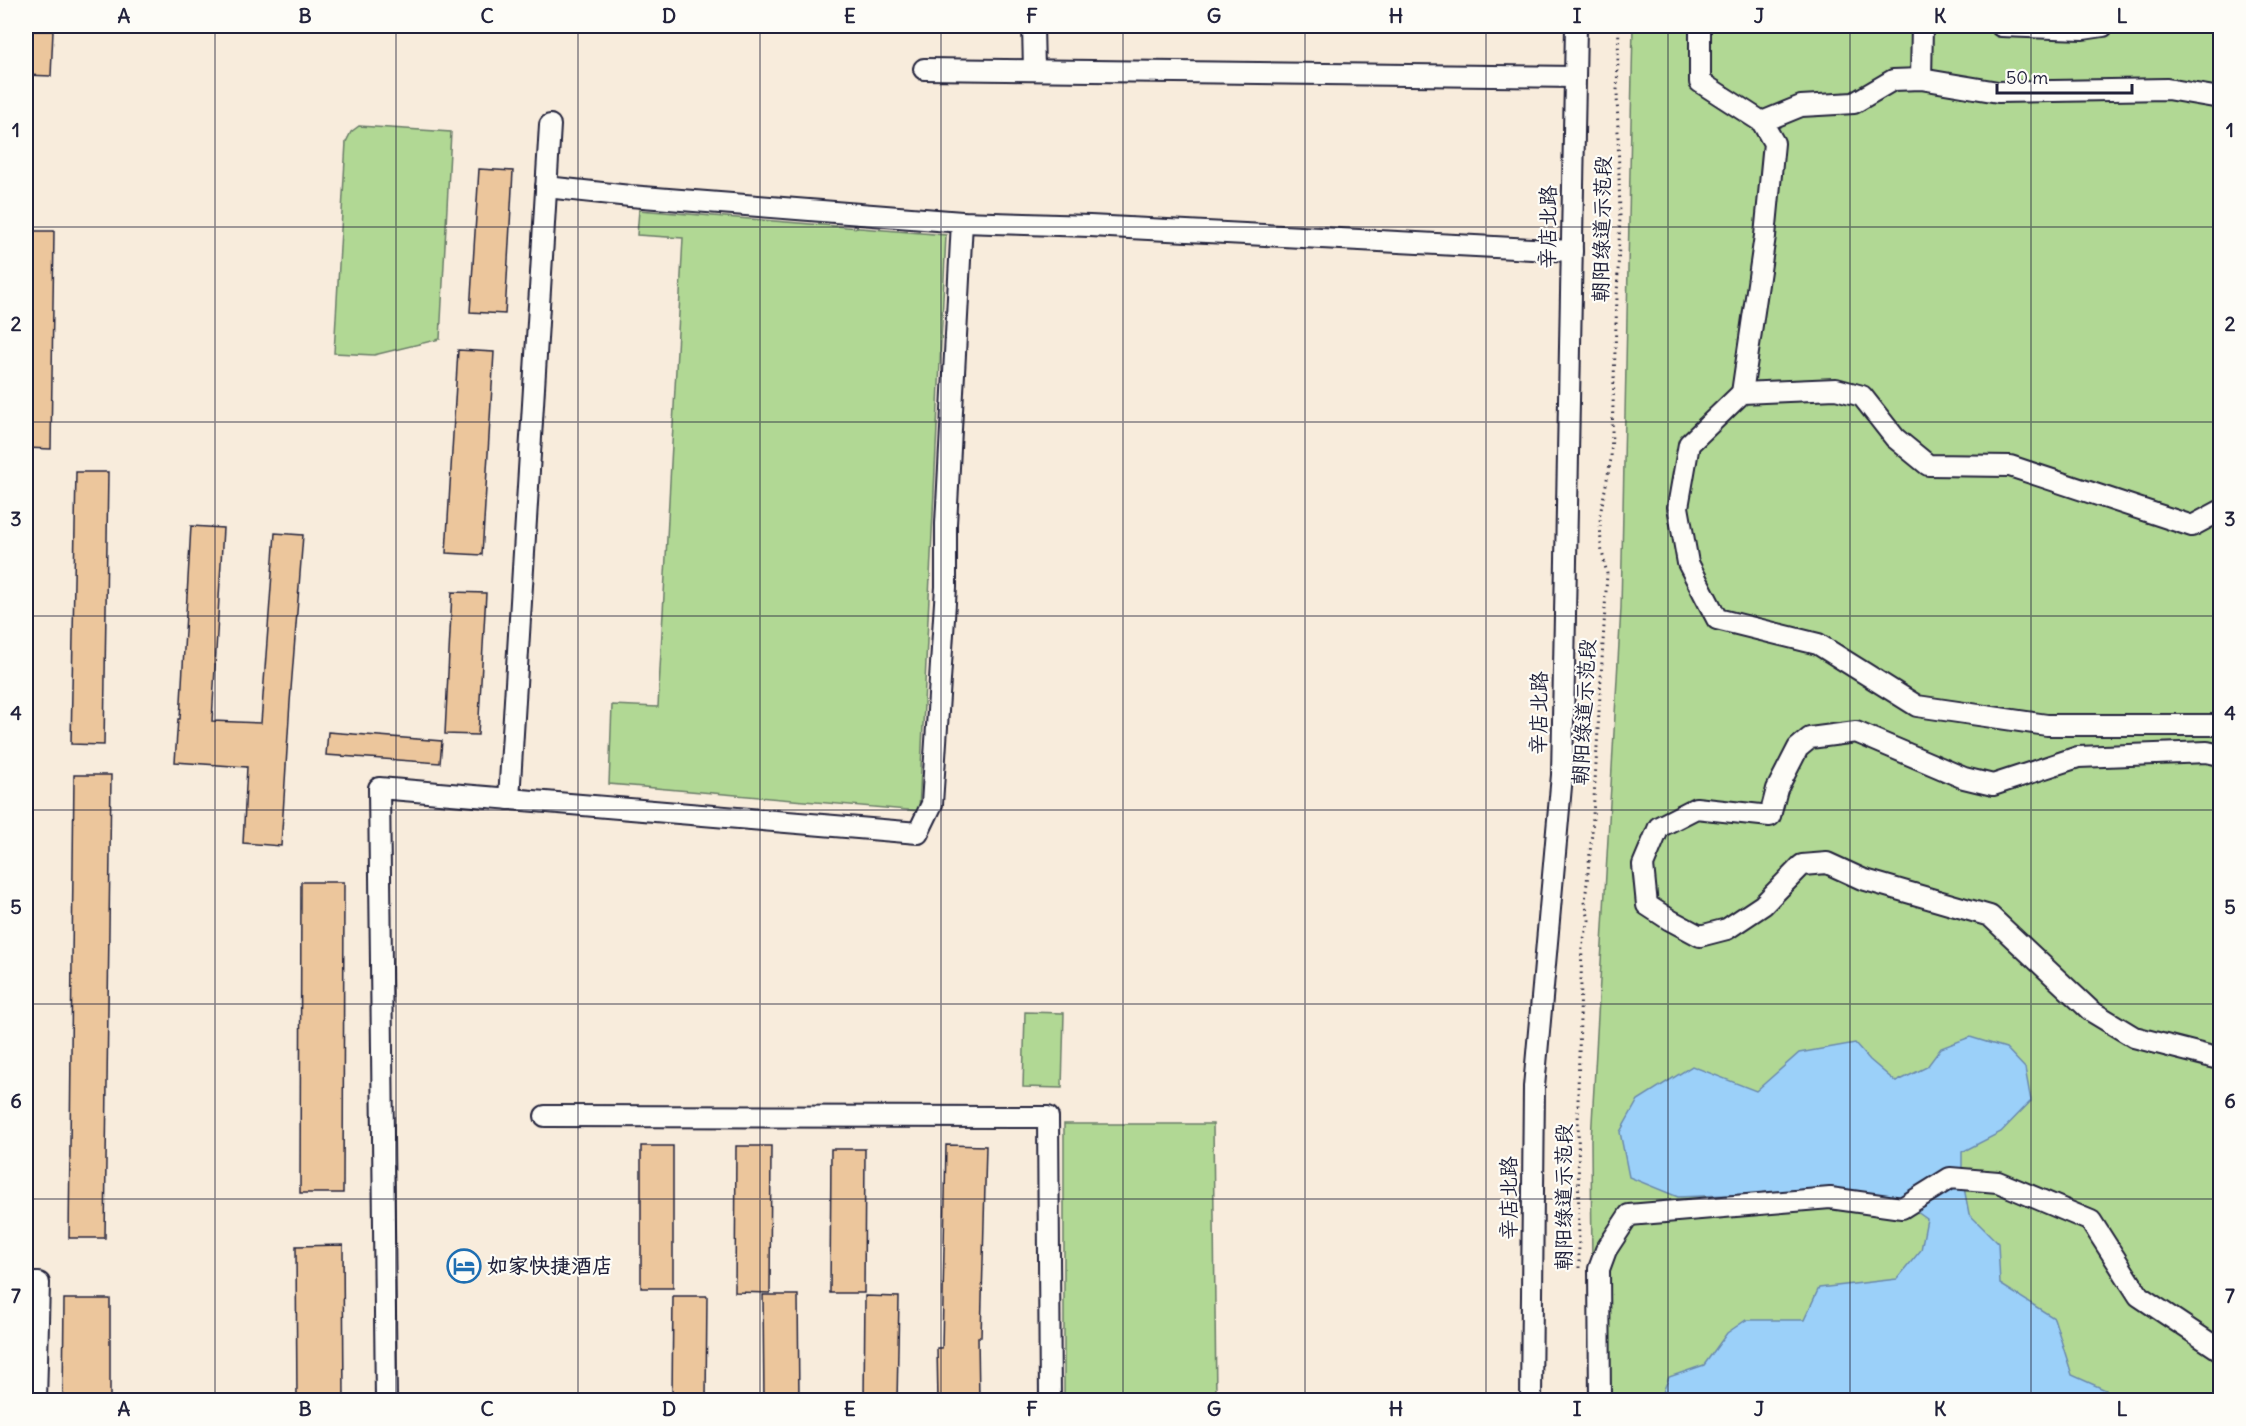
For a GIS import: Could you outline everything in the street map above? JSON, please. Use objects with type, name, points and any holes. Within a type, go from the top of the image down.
[{"type":"street","points":[[1033,26],[1034,70]]},
{"type":"street","name":"辛店北路","points":[[1531,1401],[1534,1087],[1562,775],[1576,26]]},
{"type":"street","points":[[1700,26],[1700,82],[1762,122],[1774,143],[1766,236],[1742,393],[1689,444],[1678,507],[1688,563],[1717,619],[1818,644],[1917,706],[2047,724],[2220,725]]},
{"type":"street","points":[[1921,79],[1922,26]]},
{"type":"street","points":[[2001,26],[2084,29],[2103,26]]},
{"type":"street","points":[[924,69],[1575,76]]},
{"type":"street","points":[[1762,122],[1801,106],[1854,103],[1893,80],[1921,79],[1998,92],[2167,89],[2220,98]]},
{"type":"street","points":[[509,799],[550,125]]},
{"type":"street","points":[[546,187],[630,196],[962,222],[1090,226],[1572,251]]},
{"type":"street","points":[[386,1401],[379,788],[918,834],[932,804],[946,587],[946,524],[962,222]]},
{"type":"street","points":[[1742,393],[1836,389],[1862,396],[1895,438],[1928,465],[2010,466],[2192,526],[2220,510]]},
{"type":"street","points":[[2220,755],[2207,752],[2078,758],[1993,785],[1964,778],[1856,732],[1810,738],[1798,747],[1777,789],[1770,816],[1696,808],[1659,827],[1643,865],[1647,905],[1700,936],[1726,928],[1763,905],[1802,865],[1827,863],[1862,879],[1990,916],[2091,1011],[2134,1037],[2220,1059]]},
{"type":"street","points":[[545,1116],[1048,1117],[1050,1401]]},
{"type":"street","points":[[1600,1401],[1599,1269],[1606,1250],[1629,1215],[1830,1198],[1902,1209],[1950,1178],[1998,1182],[2091,1221],[2139,1296],[2220,1350]]},
{"type":"street","points":[[26,1283],[39,1283],[36,1401]]},
{"type":"path","name":"朝阳绿道示范段","points":[[1579,1269],[1578,1090],[1582,946],[1589,920],[1585,902],[1592,833],[1607,574],[1601,547],[1600,515],[1611,459],[1620,217],[1617,91],[1619,26]]},
{"type":"green space","points":[[1633,26],[2220,26],[2220,1400],[1593,1400],[1591,1140],[1621,608]]},
{"type":"green space","points":[[359,126],[451,132],[440,339],[374,355],[334,353],[346,142],[351,132]]},
{"type":"green space","points":[[639,210],[946,235],[919,811],[609,784],[612,705],[658,707],[683,238],[637,235]]},
{"type":"green space","points":[[1025,1012],[1064,1013],[1062,1088],[1023,1087]]},
{"type":"green space","points":[[1064,1124],[1213,1124],[1216,1400],[1064,1400]]},
{"type":"water","points":[[1970,1037],[2006,1048],[2025,1068],[2031,1101],[2001,1132],[1962,1152],[1962,1177],[1969,1214],[1998,1243],[2000,1284],[2054,1318],[2072,1375],[2128,1400],[1660,1400],[1669,1377],[1704,1365],[1727,1333],[1746,1320],[1804,1320],[1819,1288],[1897,1279],[1921,1250],[1927,1219],[1900,1200],[1851,1190],[1678,1197],[1629,1177],[1620,1132],[1638,1100],[1692,1066],[1756,1091],[1799,1053],[1855,1043],[1870,1060],[1896,1082],[1927,1067],[1941,1048]]},
{"type":"building","points":[[26,31],[53,31],[51,76],[26,75]]},
{"type":"building","points":[[479,169],[513,171],[505,314],[470,312]]},
{"type":"building","points":[[26,231],[54,231],[51,449],[26,448]]},
{"type":"building","points":[[458,350],[494,352],[482,555],[446,553]]},
{"type":"building","points":[[76,472],[108,472],[104,745],[71,744]]},
{"type":"building","points":[[191,526],[223,528],[212,721],[261,723],[275,533],[303,535],[281,846],[243,843],[247,767],[175,762],[178,719],[180,719]]},
{"type":"building","points":[[452,592],[486,593],[478,735],[445,734]]},
{"type":"building","points":[[328,732],[442,741],[440,763],[326,755]]},
{"type":"building","points":[[74,775],[111,775],[105,1238],[69,1238]]},
{"type":"building","points":[[301,882],[344,882],[343,1193],[300,1193]]},
{"type":"building","points":[[946,1145],[986,1146],[981,1337],[978,1337],[979,1401],[938,1401],[937,1348],[942,1348]]},
{"type":"building","points":[[641,1146],[673,1146],[673,1288],[641,1288]]},
{"type":"building","points":[[736,1146],[771,1146],[770,1293],[735,1292]]},
{"type":"building","points":[[831,1149],[865,1149],[864,1293],[830,1293]]},
{"type":"building","points":[[343,1245],[344,1401],[297,1401],[296,1246]]},
{"type":"building","points":[[763,1295],[798,1295],[799,1401],[764,1401]]},
{"type":"building","points":[[673,1296],[707,1296],[706,1400],[672,1399]]},
{"type":"building","points":[[865,1296],[899,1297],[897,1401],[864,1401]]},
{"type":"building","points":[[64,1299],[110,1299],[110,1401],[63,1401]]},
{"type":"place","name":"如家快捷酒店","points":[[464,1266]]}]
